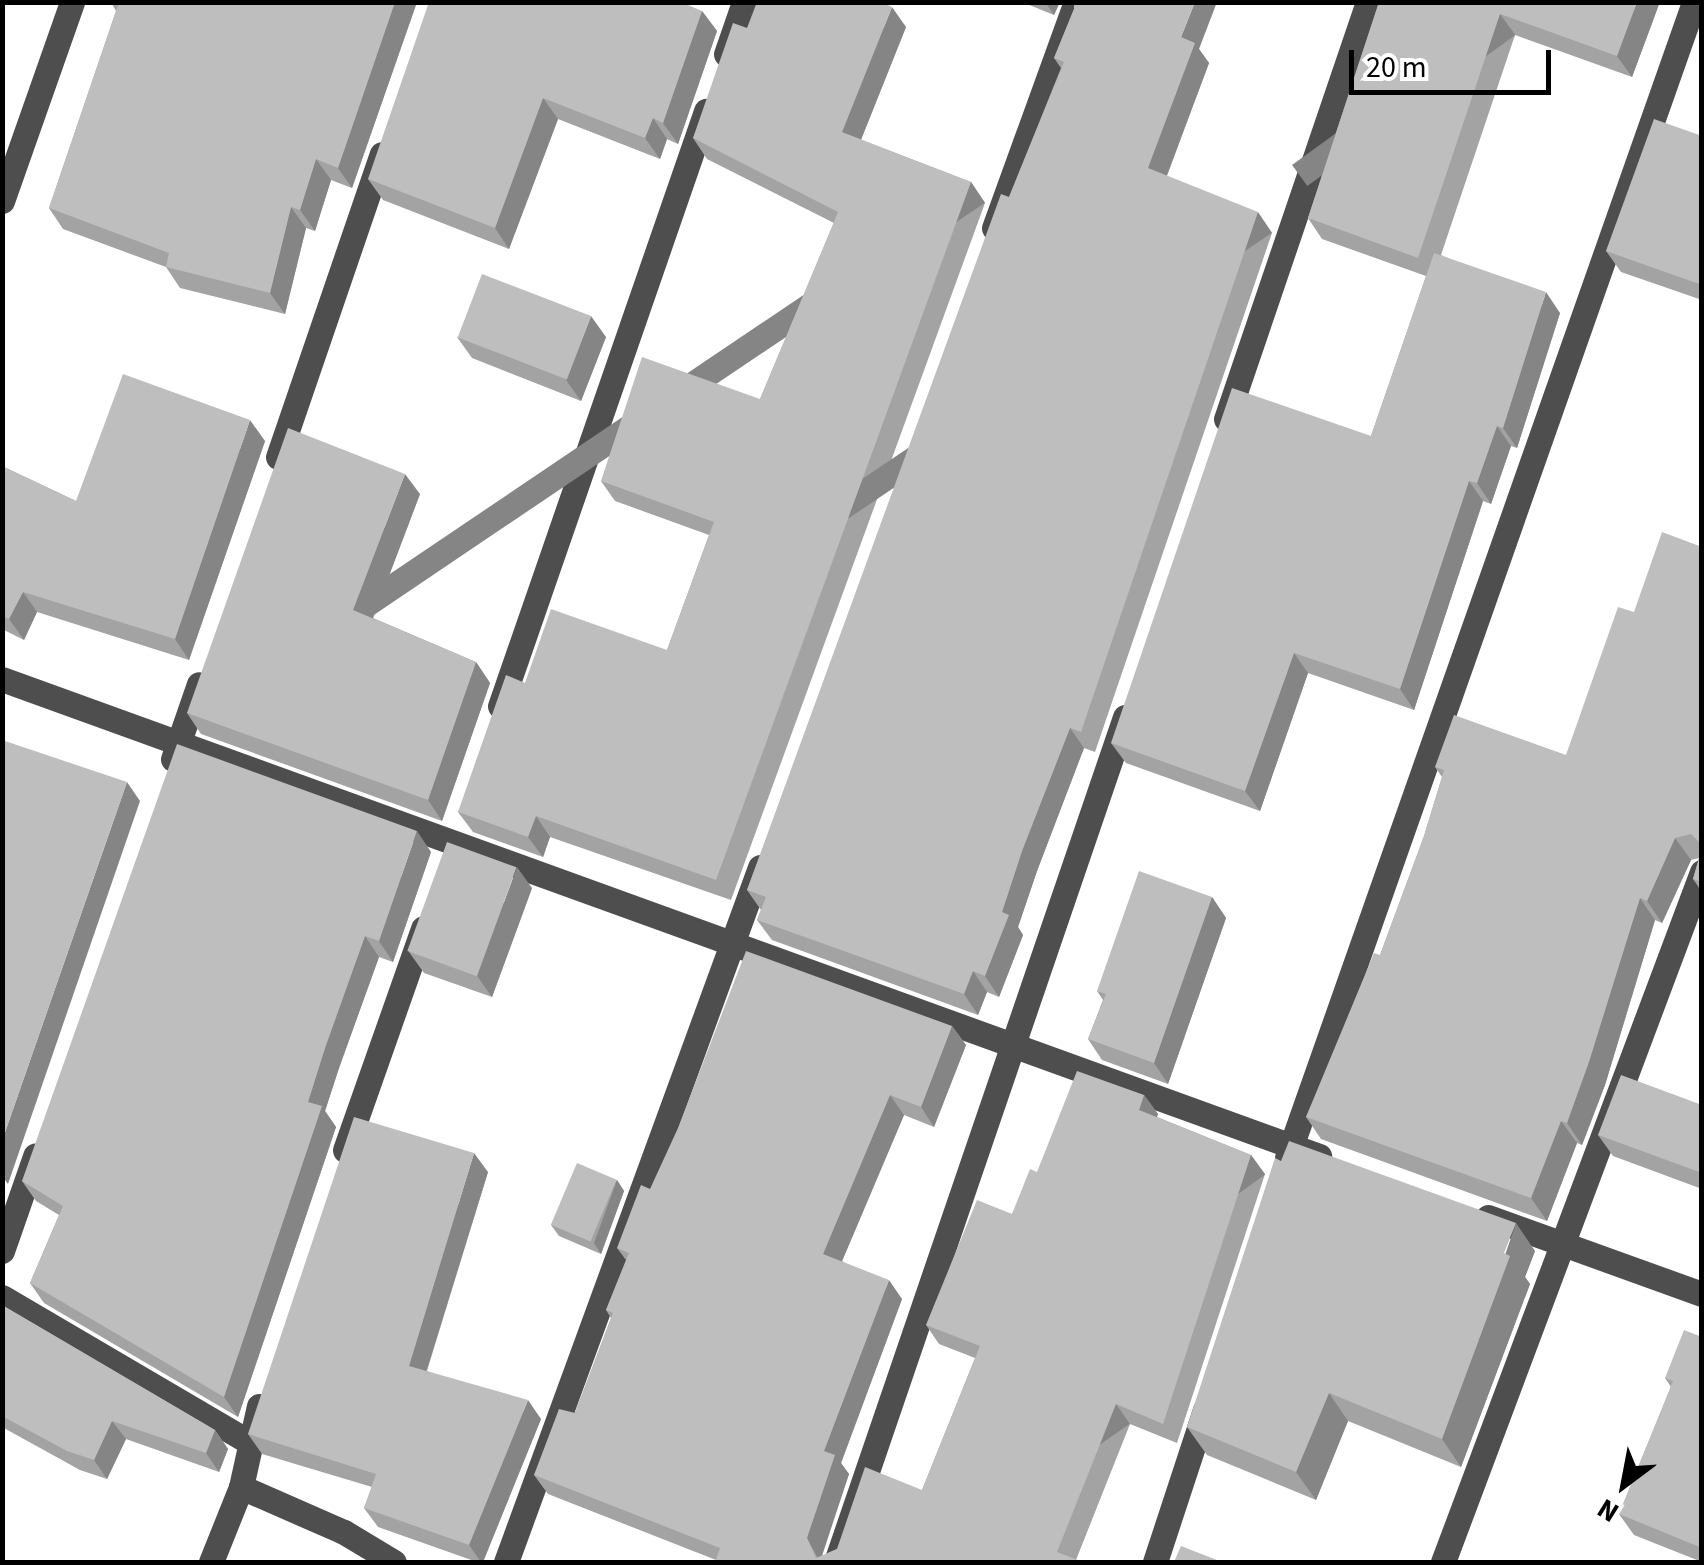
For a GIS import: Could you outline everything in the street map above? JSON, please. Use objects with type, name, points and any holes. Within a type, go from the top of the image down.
[{"type":"street","points":[[2,200],[72,2]]},
{"type":"street","points":[[492,730],[744,2]]},
{"type":"street","points":[[982,261],[1076,2]]},
{"type":"street","points":[[1216,449],[1368,2]]},
{"type":"street","points":[[1278,1184],[1694,2]]},
{"type":"street","points":[[268,484],[390,132]]},
{"type":"street","points":[[166,781],[211,651]]},
{"type":"street","points":[[2,680],[1345,1166]]},
{"type":"street","points":[[836,1562],[1134,691]]},
{"type":"street","points":[[506,1562],[773,833]]},
{"type":"street","points":[[1444,1562],[1702,872]]},
{"type":"street","points":[[337,1174],[434,897]]},
{"type":"street","points":[[2,1250],[42,1138]]},
{"type":"street","points":[[1454,1205],[1702,1294]]},
{"type":"street","points":[[2,1297],[248,1441]]},
{"type":"street","points":[[212,1562],[241,1487],[248,1441],[270,1372]]},
{"type":"street","points":[[1155,1562],[1211,1392]]},
{"type":"street","points":[[241,1487],[344,1532],[394,1562]]},
{"type":"building","points":[[111,2],[395,2],[338,168],[316,159],[300,210],[291,207],[270,293],[166,267],[169,253],[49,208],[118,5]]},
{"type":"building","points":[[429,2],[681,2],[702,11],[663,123],[653,118],[645,138],[543,98],[495,228],[368,179]]},
{"type":"building","points":[[757,2],[881,2],[892,7],[842,132],[971,182],[716,880],[536,816],[528,837],[458,812],[506,675],[525,683],[551,609],[667,650],[714,522],[601,481],[642,357],[760,399],[838,212],[693,138],[733,23],[747,28]]},
{"type":"building","points":[[1074,2],[1195,2],[1181,37],[1195,43],[1148,168],[1258,212],[1081,732],[1070,728],[1022,851],[1002,912],[1009,915],[985,976],[973,971],[964,994],[757,920],[766,897],[747,890],[1001,194],[1009,197],[1064,62],[1054,58]]},
{"type":"building","points":[[1379,2],[1637,2],[1617,56],[1500,14],[1418,258],[1308,218]]},
{"type":"building","points":[[1654,119],[1702,136],[1702,285],[1606,251]]},
{"type":"building","points":[[1434,253],[1546,292],[1503,428],[1497,426],[1477,483],[1469,481],[1400,689],[1294,653],[1245,791],[1111,743],[1232,388],[1371,436]]},
{"type":"building","points":[[482,274],[591,316],[567,379],[458,337]]},
{"type":"building","points":[[123,374],[250,420],[175,639],[23,592],[9,619],[2,616],[2,466],[76,501]]},
{"type":"building","points":[[288,428],[405,474],[353,610],[476,662],[428,800],[187,713]]},
{"type":"building","points":[[1662,532],[1702,547],[1702,845],[1691,834],[1675,838],[1647,901],[1640,898],[1567,1123],[1561,1121],[1531,1198],[1306,1117],[1374,953],[1380,955],[1424,836],[1444,770],[1435,767],[1454,715],[1566,755],[1618,607],[1634,612]]},
{"type":"building","points":[[2,740],[127,782],[2,1141]]},
{"type":"building","points":[[177,744],[417,831],[379,941],[365,936],[325,1048],[308,1102],[322,1106],[224,1397],[30,1283],[63,1206],[22,1181]]},
{"type":"building","points":[[447,842],[517,867],[477,976],[407,951]]},
{"type":"building","points":[[1702,848],[1702,882],[1693,879]]},
{"type":"building","points":[[1139,871],[1212,897],[1154,1063],[1088,1039],[1106,994],[1097,991]]},
{"type":"building","points":[[746,951],[952,1026],[921,1107],[890,1095],[823,1254],[889,1280],[824,1451],[835,1455],[807,1538],[816,1558],[837,1549],[865,1467],[922,1490],[980,1346],[926,1325],[977,1200],[1012,1214],[1030,1169],[1037,1172],[1077,1071],[1144,1095],[1139,1110],[1251,1155],[1163,1424],[1116,1404],[1057,1552],[1083,1562],[715,1562],[720,1548],[534,1475],[559,1409],[575,1413],[613,1313],[606,1310],[629,1253],[617,1248],[641,1185],[650,1189],[678,1128]]},
{"type":"building","points":[[1621,1075],[1702,1105],[1702,1173],[1598,1135]]},
{"type":"building","points":[[354,1117],[474,1153],[409,1366],[528,1400],[469,1545],[364,1508],[376,1474],[248,1434]]},
{"type":"building","points":[[1289,1141],[1516,1223],[1504,1253],[1510,1256],[1442,1439],[1329,1393],[1296,1472],[1187,1427],[1275,1158],[1281,1161]]},
{"type":"building","points":[[577,1163],[617,1180],[590,1241],[551,1225]]},
{"type":"building","points":[[2,1305],[215,1430],[206,1453],[112,1421],[94,1460],[67,1451],[2,1416]]},
{"type":"building","points":[[1684,1330],[1702,1337],[1702,1548],[1619,1514],[1673,1381],[1665,1378]]},
{"type":"building","points":[[1181,1546],[1222,1562],[1174,1562]]}]
